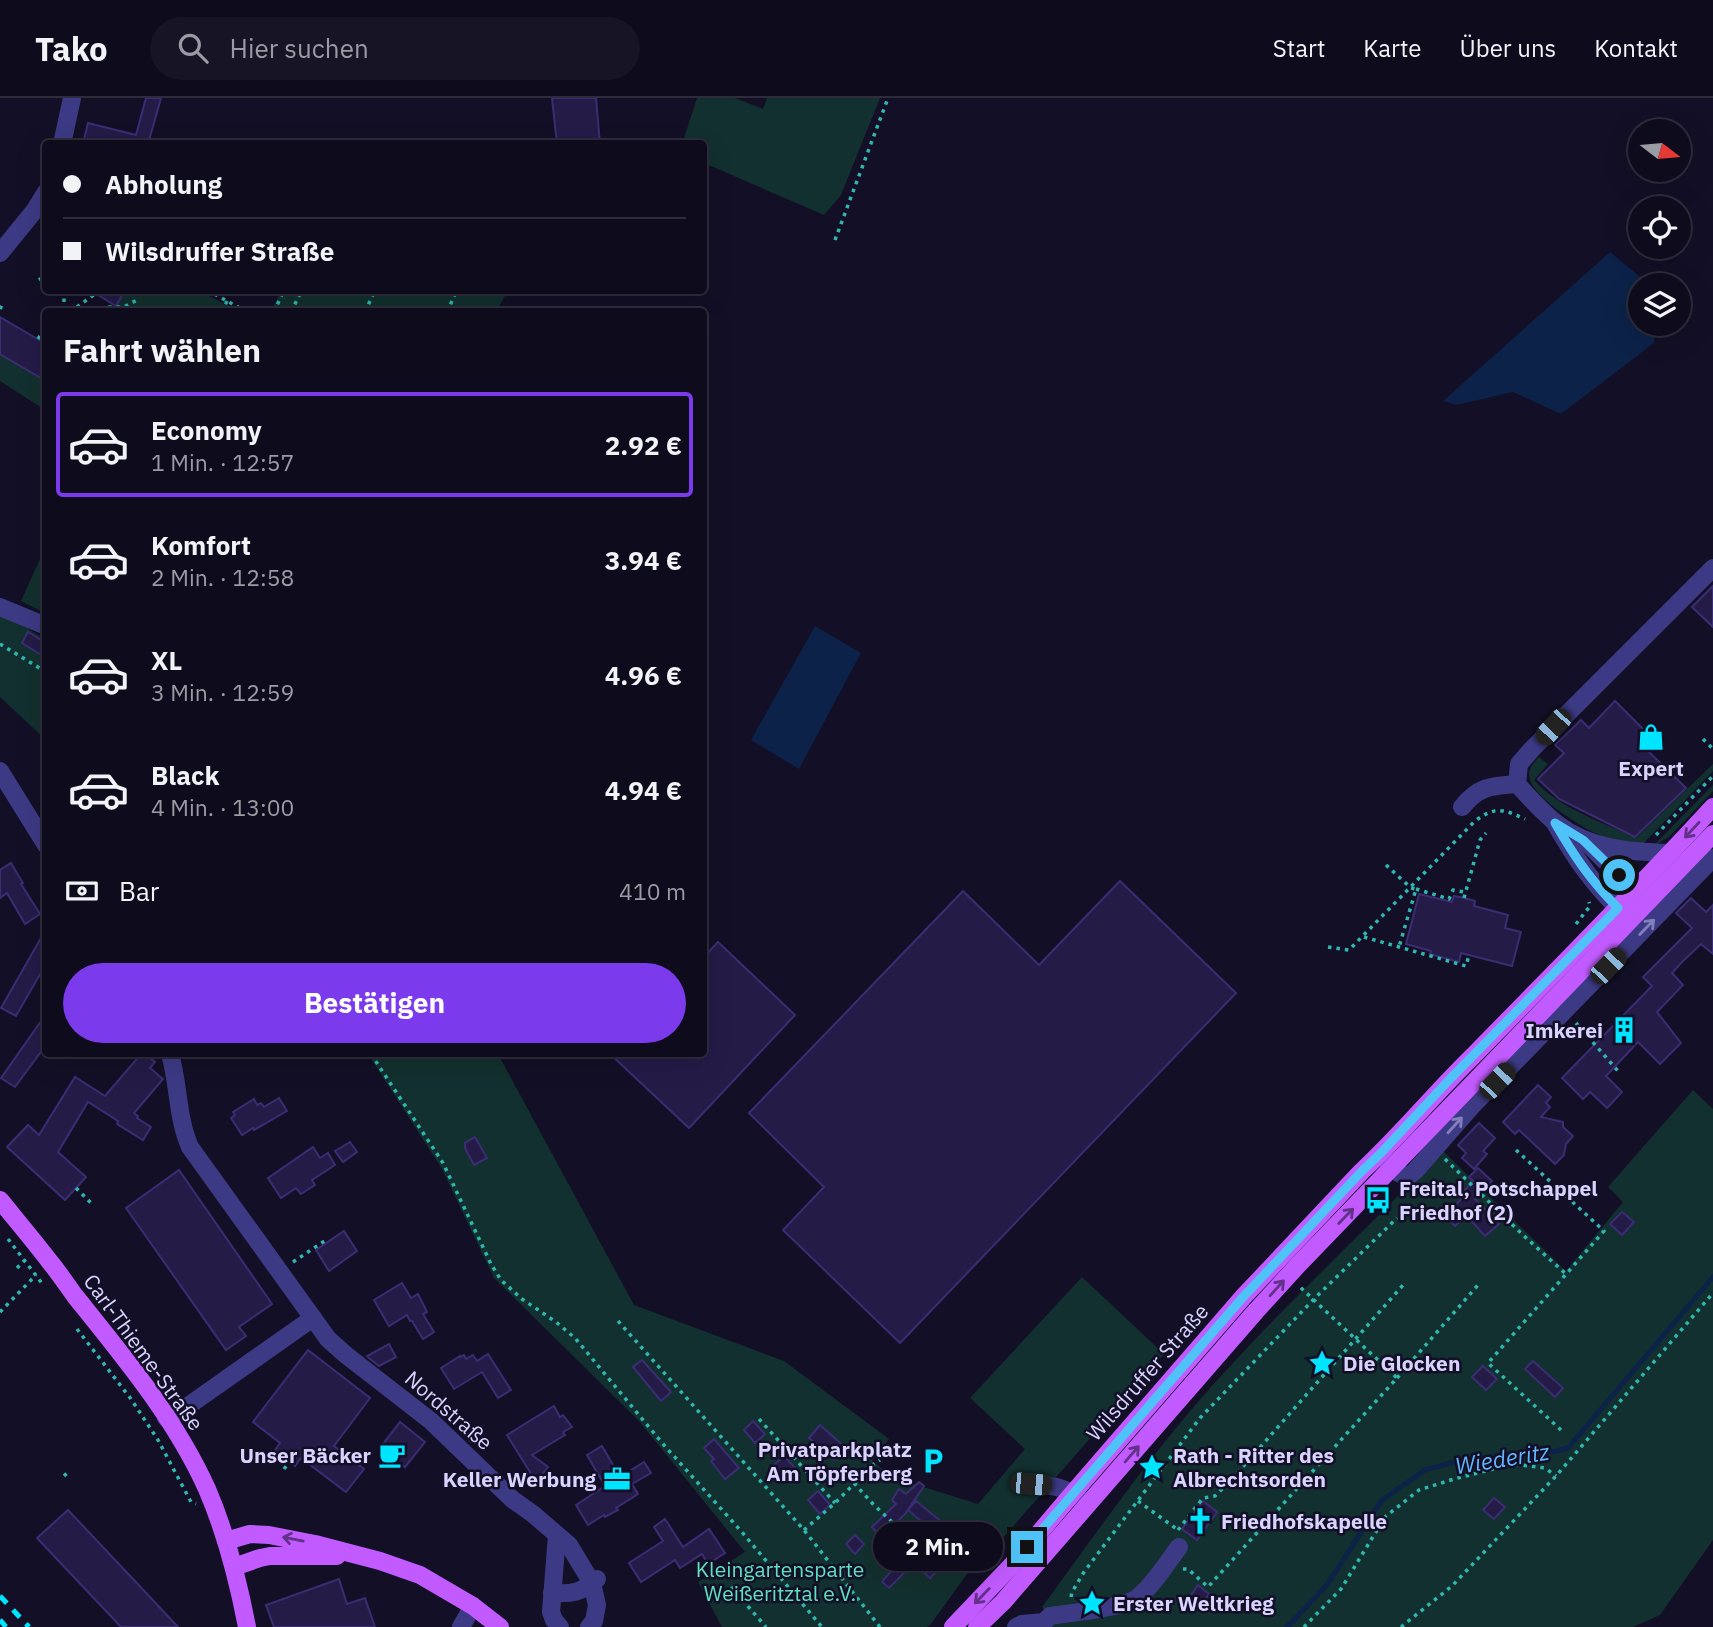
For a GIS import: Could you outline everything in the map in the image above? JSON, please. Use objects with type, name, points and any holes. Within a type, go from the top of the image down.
[{"type":"main road","name":"Wilsdruffer Straße","points":[[1641,897],[1670,853],[1713,807]]},
{"type":"main road","name":"Wilsdruffer Straße","points":[[977,1627],[1003,1602],[1256,1311],[1386,1160],[1449,1080],[1641,897],[1713,834]]},
{"type":"main road","name":"Wilsdruffer Straße","points":[[953,1627],[1012,1565],[1244,1296],[1362,1171],[1386,1160]]},
{"type":"main road","name":"Carl-Thieme-Straße","points":[[0,1200],[136,1373],[186,1448],[207,1490],[226,1541],[247,1627]]},
{"type":"main road","points":[[226,1541],[250,1534],[270,1535],[380,1562],[420,1575],[473,1606],[500,1627]]},
{"type":"main road","points":[[234,1567],[260,1558],[277,1556],[359,1557]]},
{"type":"street","points":[[63,140],[72,98]]},
{"type":"street","points":[[0,253],[42,199]]},
{"type":"street","points":[[1624,914],[1596,887],[1555,823],[1517,784],[1519,764],[1713,568]]},
{"type":"street","points":[[0,607],[42,624]]},
{"type":"street","points":[[0,771],[42,839]]},
{"type":"street","points":[[1462,807],[1472,795],[1493,786],[1517,784]]},
{"type":"street","points":[[1555,823],[1583,840],[1641,897]]},
{"type":"street","points":[[1583,840],[1613,849],[1670,853]]},
{"type":"street","points":[[1386,1160],[1402,1176],[1409,1176],[1416,1170],[1471,1108],[1713,858]]},
{"type":"street","name":"Nordstraße","points":[[171,1057],[184,1134],[190,1147],[313,1318],[337,1348],[431,1421],[512,1499],[569,1545],[594,1581],[597,1605],[594,1621],[589,1627]]},
{"type":"street","points":[[166,1418],[188,1406],[313,1318]]},
{"type":"street","points":[[1031,1484],[1059,1487],[1073,1493],[1087,1505]]},
{"type":"street","points":[[557,1535],[551,1612],[560,1627]]},
{"type":"street","points":[[1016,1627],[1044,1622],[1050,1616],[1134,1601],[1164,1566],[1179,1538]]},
{"type":"street","points":[[552,1592],[576,1592],[594,1581]]},
{"type":"street","points":[[461,1627],[473,1606]]},
{"type":"path","points":[[835,240],[888,98]]},
{"type":"path","points":[[76,308],[95,294]]},
{"type":"path","points":[[214,294],[239,308]]},
{"type":"path","points":[[105,308],[124,307],[137,300]]},
{"type":"path","points":[[224,308],[227,302]]},
{"type":"path","points":[[38,339],[42,333]]},
{"type":"path","points":[[0,644],[42,670]]},
{"type":"path","points":[[1703,740],[1713,749]]},
{"type":"path","points":[[1651,840],[1713,776]]},
{"type":"path","points":[[1328,947],[1349,950],[1413,889],[1475,821],[1488,811],[1512,813],[1532,826]]},
{"type":"path","points":[[1464,898],[1480,840],[1486,833]]},
{"type":"path","points":[[1386,865],[1413,889],[1449,899],[1453,890],[1464,892]]},
{"type":"path","points":[[1399,947],[1413,889]]},
{"type":"path","points":[[1588,898],[1590,906]]},
{"type":"path","points":[[1363,937],[1466,966],[1469,955]]},
{"type":"path","points":[[1573,1020],[1618,1071]]},
{"type":"path","points":[[374,1057],[443,1163],[501,1280],[575,1338],[822,1627]]},
{"type":"path","points":[[1516,1150],[1604,1231],[1488,1363],[1561,1430]]},
{"type":"path","points":[[1438,1152],[1523,1236],[1567,1275]]},
{"type":"path","points":[[76,1188],[92,1204]]},
{"type":"path","points":[[1068,1613],[1072,1592],[1084,1572],[1200,1418],[1314,1299],[1397,1218]]},
{"type":"path","points":[[8,1240],[46,1288]]},
{"type":"path","points":[[285,1268],[326,1240]]},
{"type":"path","points":[[17,1268],[24,1261]]},
{"type":"path","points":[[0,1312],[36,1275]]},
{"type":"path","points":[[1138,1501],[1179,1538],[1202,1497],[1215,1496],[1233,1478],[1404,1284]]},
{"type":"path","points":[[1164,1566],[1171,1569],[1188,1569],[1208,1587],[1478,1285]]},
{"type":"path","points":[[1302,1289],[1397,1378]]},
{"type":"path","points":[[1401,1627],[1452,1586],[1556,1476],[1713,1293]]},
{"type":"path","points":[[618,1321],[804,1530],[880,1627]]},
{"type":"path","points":[[72,1322],[131,1399],[158,1440],[191,1502],[197,1505]]},
{"type":"path","points":[[759,1419],[835,1503]]},
{"type":"path","points":[[383,1468],[392,1456]]},
{"type":"path","points":[[804,1530],[880,1460]]},
{"type":"path","points":[[285,1469],[290,1461]]},
{"type":"path","points":[[1304,1627],[1341,1589],[1385,1517],[1419,1490],[1513,1464],[1545,1468],[1556,1476]]},
{"type":"path","points":[[64,1476],[69,1470]]},
{"type":"path","points":[[854,1483],[929,1557]]},
{"type":"path","points":[[731,1587],[766,1627]]},
{"type":"green space","points":[[697,98],[735,98],[763,109],[767,98],[880,98],[841,195],[824,215],[707,164],[707,140],[677,140],[684,138]]},
{"type":"green space","points":[[123,294],[205,294],[233,308],[113,308]]},
{"type":"green space","points":[[279,294],[506,294],[498,308],[272,308]]},
{"type":"green space","points":[[0,354],[42,379],[42,408],[0,381]]},
{"type":"green space","points":[[42,555],[42,612],[21,601]]},
{"type":"green space","points":[[0,614],[14,619],[42,638],[42,736],[0,697]]},
{"type":"green space","points":[[1539,757],[1548,764],[1534,780],[1544,790],[1582,814],[1636,838],[1713,764],[1713,771],[1639,848],[1603,837],[1550,804],[1532,784],[1529,775],[1531,767]]},
{"type":"green space","points":[[1713,785],[1713,791],[1669,837],[1653,846]]},
{"type":"green space","name":"Kleingartensparte Weißeritztal e.V.","points":[[370,1057],[500,1057],[634,1305],[784,1361],[889,1439],[872,1461],[906,1487],[898,1479],[978,1504],[1025,1449],[970,1398],[1082,1277],[1164,1354],[988,1555],[952,1525],[982,1553],[927,1627],[722,1627],[698,1582],[745,1552],[639,1421],[494,1278],[442,1169]]},
{"type":"green space","points":[[1693,1090],[1713,1109],[1713,1540],[1660,1615],[1633,1627],[1049,1627],[1054,1621],[1042,1607],[1176,1428],[1273,1321],[1419,1177],[1440,1148],[1566,1271],[1623,1202],[1608,1187]]},
{"type":"water","points":[[1610,252],[1635,273],[1628,273],[1628,336],[1654,336],[1654,343],[1561,414],[1513,392],[1456,405],[1443,401]]},
{"type":"water","points":[[815,626],[861,653],[799,769],[751,740]]},
{"type":"building","points":[[146,98],[161,98],[149,140],[84,140],[88,123],[136,135]]},
{"type":"building","points":[[552,98],[596,98],[600,140],[557,140]]},
{"type":"building","points":[[96,294],[123,294],[116,306]]},
{"type":"building","points":[[0,317],[42,342],[42,379],[0,354]]},
{"type":"building","points":[[1713,586],[1713,627],[1692,607]]},
{"type":"building","points":[[28,632],[42,641],[42,656],[22,643]]},
{"type":"building","points":[[1615,701],[1657,743],[1649,752],[1686,788],[1635,837],[1559,799],[1538,779],[1564,753],[1555,745],[1581,720],[1589,728]]},
{"type":"building","points":[[11,863],[40,914],[25,924],[7,893],[0,898],[0,870]]},
{"type":"building","points":[[1120,881],[1236,993],[900,1343],[783,1230],[824,1187],[749,1113],[963,891],[1039,965]]},
{"type":"building","points":[[1419,894],[1452,902],[1454,896],[1464,898],[1475,901],[1474,906],[1508,915],[1505,928],[1521,932],[1512,966],[1461,953],[1459,962],[1406,944]]},
{"type":"building","points":[[1691,898],[1706,912],[1713,905],[1713,954],[1701,944],[1682,962],[1672,973],[1683,985],[1657,1012],[1681,1043],[1660,1064],[1638,1042],[1606,1076],[1622,1092],[1607,1108],[1590,1092],[1583,1099],[1562,1078],[1652,986],[1643,977],[1692,928],[1676,913]]},
{"type":"building","points":[[42,936],[42,971],[16,1016],[1,1008]]},
{"type":"building","points":[[718,942],[795,1015],[689,1128],[613,1057],[707,1057],[707,954]]},
{"type":"building","points":[[42,1020],[42,1050],[15,1087],[1,1078]]},
{"type":"building","points":[[138,1057],[149,1057],[155,1062],[150,1068],[163,1079],[134,1113],[151,1127],[143,1140],[88,1102],[58,1152],[86,1177],[65,1200],[7,1147],[28,1125],[39,1135],[75,1077],[105,1096]]},
{"type":"building","points":[[1538,1085],[1551,1097],[1546,1103],[1550,1107],[1541,1117],[1563,1122],[1563,1127],[1573,1136],[1566,1144],[1564,1155],[1555,1164],[1519,1130],[1515,1134],[1503,1122]]},
{"type":"building","points":[[279,1098],[287,1111],[242,1135],[231,1118],[235,1115],[233,1112],[254,1099],[257,1105],[261,1103],[264,1107]]},
{"type":"building","points":[[1479,1123],[1495,1138],[1483,1151],[1487,1154],[1474,1169],[1462,1158],[1466,1153],[1458,1145]]},
{"type":"building","points":[[475,1137],[487,1158],[474,1165],[465,1143]]},
{"type":"building","points":[[350,1142],[357,1152],[343,1162],[335,1151]]},
{"type":"building","points":[[313,1147],[320,1158],[328,1153],[335,1165],[312,1180],[315,1185],[301,1194],[296,1188],[281,1198],[268,1178]]},
{"type":"building","points":[[1478,1168],[1492,1181],[1475,1199],[1499,1224],[1485,1236],[1466,1215],[1455,1226],[1445,1216],[1466,1194],[1463,1192],[1473,1181],[1469,1177]]},
{"type":"building","points":[[179,1170],[272,1304],[239,1327],[246,1336],[226,1350],[126,1208]]},
{"type":"building","points":[[1622,1212],[1634,1222],[1622,1235],[1610,1224]]},
{"type":"building","points":[[344,1231],[357,1251],[329,1271],[316,1250]]},
{"type":"building","points":[[402,1283],[411,1298],[418,1294],[427,1312],[423,1314],[434,1332],[423,1339],[407,1315],[389,1326],[374,1300]]},
{"type":"building","points":[[389,1344],[396,1357],[379,1366],[367,1356]]},
{"type":"building","points":[[308,1350],[370,1398],[334,1446],[364,1469],[346,1492],[301,1458],[295,1466],[275,1450],[280,1443],[253,1422]]},
{"type":"building","points":[[488,1354],[511,1390],[498,1398],[482,1372],[454,1389],[441,1368],[460,1356],[464,1355],[466,1359],[473,1355],[477,1361]]},
{"type":"building","points":[[642,1360],[671,1392],[661,1401],[633,1367]]},
{"type":"building","points":[[1533,1361],[1563,1388],[1555,1397],[1525,1369]]},
{"type":"building","points":[[1483,1366],[1497,1379],[1486,1390],[1472,1377]]},
{"type":"building","points":[[554,1406],[560,1417],[563,1415],[572,1427],[563,1432],[565,1435],[532,1455],[548,1467],[536,1482],[507,1435]]},
{"type":"building","points":[[753,1421],[765,1434],[755,1443],[744,1430]]},
{"type":"building","points":[[400,1422],[425,1442],[405,1467],[380,1448]]},
{"type":"building","points":[[820,1425],[846,1448],[834,1460],[809,1438]]},
{"type":"building","points":[[714,1439],[739,1468],[725,1479],[711,1461],[714,1459],[704,1448]]},
{"type":"building","points":[[602,1446],[620,1477],[644,1462],[651,1473],[632,1484],[638,1494],[616,1508],[618,1510],[588,1525],[576,1505],[605,1486],[587,1455]]},
{"type":"building","points":[[784,1456],[796,1469],[786,1478],[774,1465]]},
{"type":"building","points":[[919,1482],[924,1486],[905,1514],[881,1537],[872,1527],[896,1504],[892,1500],[899,1489],[906,1494]]},
{"type":"building","points":[[818,1491],[830,1505],[820,1514],[808,1500]]},
{"type":"building","points":[[1494,1498],[1505,1507],[1494,1519],[1483,1510]]},
{"type":"building","points":[[916,1501],[975,1549],[968,1557],[941,1538],[925,1556],[939,1569],[930,1578],[916,1565],[913,1568],[911,1566],[889,1588],[882,1582],[929,1528],[908,1510]]},
{"type":"building","name":"Friedhofskapelle","points":[[1203,1501],[1217,1512],[1197,1540],[1182,1529]]},
{"type":"building","points":[[68,1510],[178,1627],[121,1627],[37,1538]]},
{"type":"building","points":[[665,1519],[683,1547],[709,1529],[725,1553],[708,1564],[702,1554],[680,1568],[675,1560],[641,1582],[629,1563],[663,1541],[654,1527]]},
{"type":"building","points":[[855,1535],[864,1544],[855,1554],[846,1544]]},
{"type":"building","points":[[339,1579],[347,1604],[365,1598],[375,1627],[274,1627],[266,1605]]},
{"type":"building","points":[[1198,1585],[1209,1594],[1198,1609],[1187,1601]]},
{"type":"waterway","name":"Wiederitz","points":[[1287,1627],[1327,1585],[1382,1500],[1425,1470],[1455,1462],[1568,1448],[1713,1277]]},
{"type":"railway","points":[[0,1596],[29,1627]]},
{"type":"railway","points":[[0,1620],[6,1627]]},
{"type":"place","name":"Expert","points":[[1651,737]]},
{"type":"place","name":"Imkerei","points":[[1624,1030]]},
{"type":"place","name":"Freital, Potschappel Friedhof (2)","points":[[1378,1200]]},
{"type":"place","name":"Die Glocken","points":[[1322,1363]]},
{"type":"place","name":"Unser Bäcker","points":[[392,1455]]},
{"type":"place","name":"Privatparkplatz Am Töpferberg","points":[[933,1461]]},
{"type":"place","name":"Rath - Ritter des Albrechtsorden","points":[[1152,1467]]},
{"type":"place","name":"Keller Werbung","points":[[617,1479]]},
{"type":"place","name":"Friedhofskapelle","points":[[1200,1521]]},
{"type":"place","name":"Erster Weltkrieg","points":[[1092,1603]]},
{"type":"route","points":[[1027,1547],[1244,1296],[1449,1080],[1618,908],[1596,887],[1555,823],[1583,840],[1619,875]]}]
